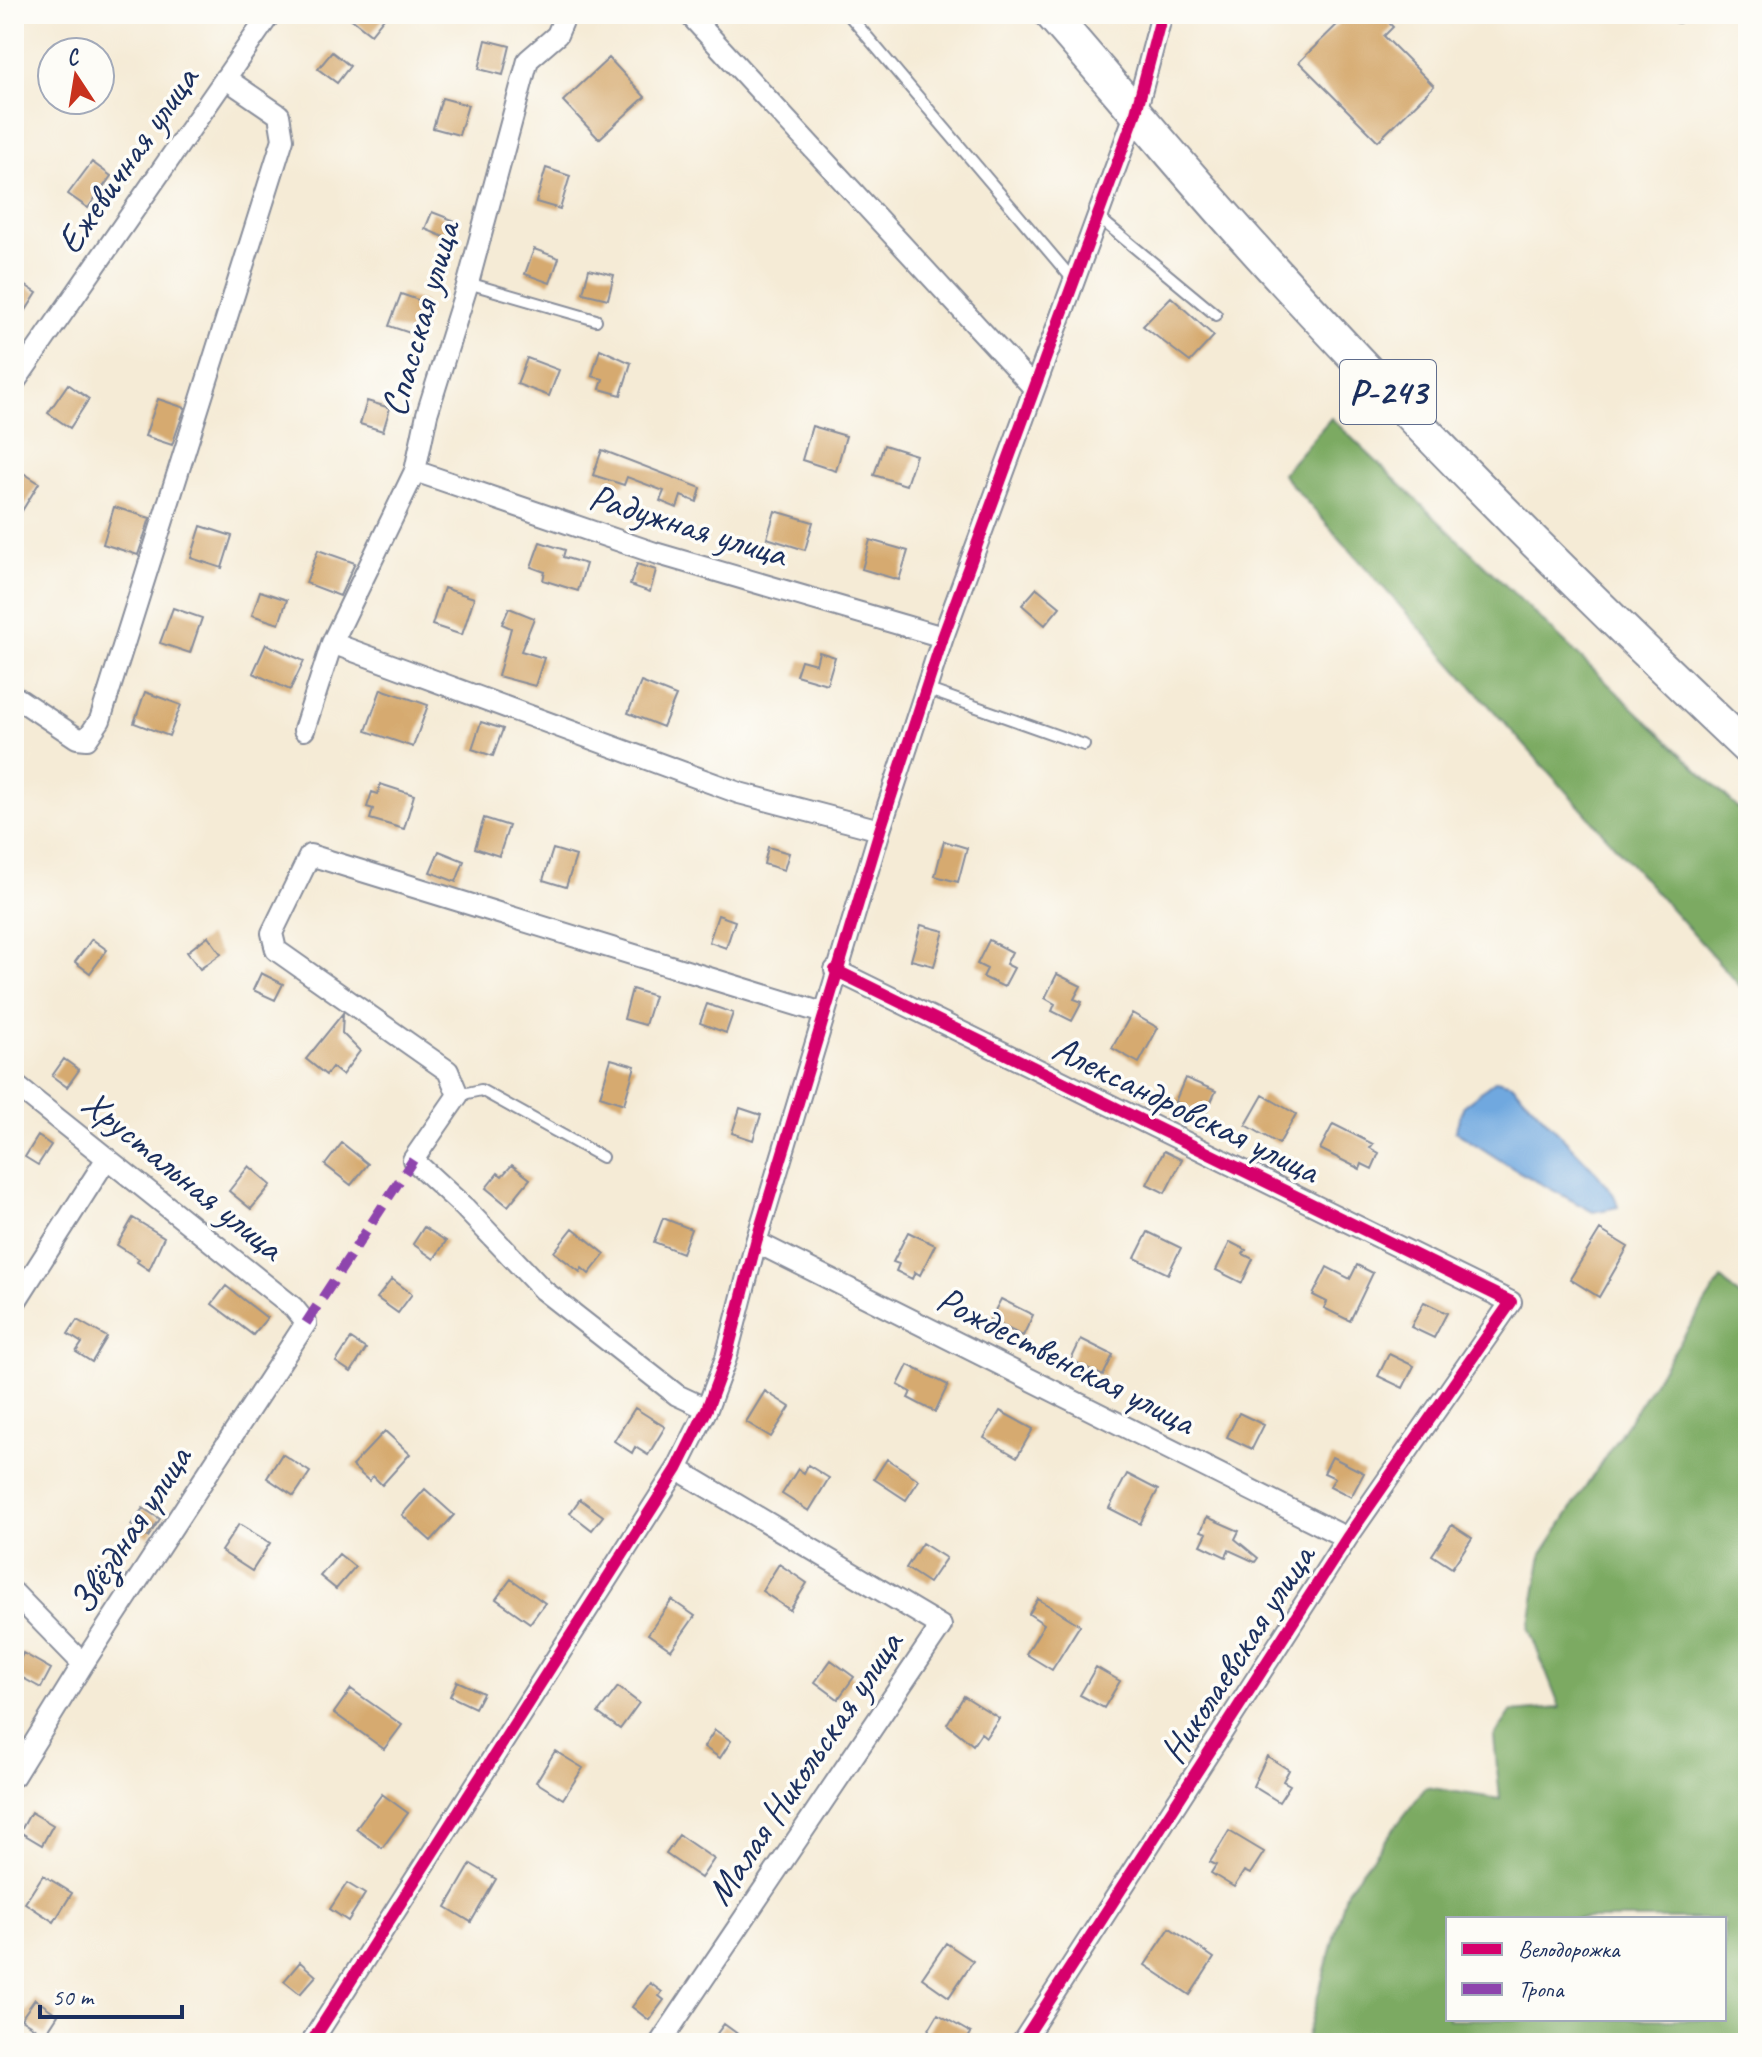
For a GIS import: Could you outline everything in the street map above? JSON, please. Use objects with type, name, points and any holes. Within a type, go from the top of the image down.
[{"type":"highway","name":"Р-243","points":[[1051,14],[1269,265],[1416,421],[1535,545],[1748,749]]},
{"type":"street","name":"Ежевичная улица","points":[[14,383],[270,14]]},
{"type":"street","name":"Спасская улица","points":[[304,730],[332,643],[415,471],[427,414],[468,283],[528,60],[557,35],[566,14]]},
{"type":"street","points":[[689,14],[1034,388]]},
{"type":"street","points":[[311,2043],[677,1469],[707,1409],[726,1358],[756,1242],[835,970],[880,830],[943,637],[1136,112],[1162,14]]},
{"type":"street","points":[[14,696],[77,738],[87,739],[100,720],[283,139],[279,115],[225,78]]},
{"type":"street","name":"Радужная улица","points":[[415,471],[655,553],[943,637]]},
{"type":"street","points":[[332,643],[739,793],[880,830]]},
{"type":"street","points":[[707,1409],[677,1395],[543,1290],[464,1207],[413,1160],[458,1095],[448,1071],[276,950],[272,933],[310,855],[823,1013]]},
{"type":"street","name":"Александровская улица","points":[[835,970],[1511,1302]]},
{"type":"street","name":"Хрустальная улица","points":[[14,1084],[293,1307],[306,1323]]},
{"type":"street","points":[[14,1304],[107,1158]]},
{"type":"street","name":"Рождественская улица","points":[[756,1242],[1347,1538]]},
{"type":"street","name":"Николаевская улица","points":[[1022,2043],[1347,1538],[1511,1302]]},
{"type":"street","name":"Звёздная улица","points":[[14,1776],[83,1664],[306,1323]]},
{"type":"street","name":"Малая Никольская улица","points":[[660,2043],[941,1626],[677,1469]]},
{"type":"street","points":[[14,1593],[83,1664]]},
{"type":"lane","points":[[848,14],[1074,281]]},
{"type":"lane","points":[[1098,217],[1216,315]]},
{"type":"lane","points":[[468,283],[596,320]]},
{"type":"lane","points":[[926,689],[1084,745]]},
{"type":"lane","points":[[458,1095],[481,1090],[602,1157]]},
{"type":"green space","points":[[1331,418],[1748,818],[1748,995],[1282,474]]},
{"type":"green space","points":[[1721,1279],[1748,1304],[1748,2043],[1305,2043],[1347,1890],[1426,1787],[1500,1799],[1494,1737],[1511,1712],[1560,1708],[1529,1629],[1542,1554]]},
{"type":"water","points":[[1496,1080],[1512,1084],[1594,1170],[1614,1195],[1618,1207],[1593,1212],[1514,1169],[1455,1131],[1464,1105]]},
{"type":"building","points":[[345,14],[387,14],[371,34]]},
{"type":"building","points":[[1348,14],[1381,14],[1393,27],[1384,36],[1434,86],[1378,141],[1299,62]]},
{"type":"building","points":[[486,40],[510,46],[503,75],[479,69]]},
{"type":"building","points":[[332,52],[350,66],[337,83],[318,69]]},
{"type":"building","points":[[609,58],[645,97],[599,139],[563,101]]},
{"type":"building","points":[[442,98],[468,105],[459,135],[433,128]]},
{"type":"building","points":[[92,162],[111,176],[88,208],[68,194]]},
{"type":"building","points":[[546,168],[570,176],[560,209],[536,202]]},
{"type":"building","points":[[432,212],[458,222],[451,240],[425,229]]},
{"type":"building","points":[[534,249],[559,258],[550,283],[525,274]]},
{"type":"building","points":[[589,269],[614,275],[608,299],[583,293]]},
{"type":"building","points":[[14,278],[37,293],[14,329]]},
{"type":"building","points":[[401,294],[424,302],[413,334],[389,326]]},
{"type":"building","points":[[1171,297],[1214,336],[1190,362],[1143,326]]},
{"type":"building","points":[[600,349],[631,363],[621,395],[600,389],[603,379],[592,376]]},
{"type":"building","points":[[527,358],[559,370],[549,396],[517,384]]},
{"type":"building","points":[[68,384],[89,399],[70,428],[48,413]]},
{"type":"building","points":[[158,399],[185,408],[172,445],[145,436]]},
{"type":"building","points":[[367,401],[390,408],[383,431],[360,424]]},
{"type":"building","points":[[812,426],[846,436],[836,471],[802,460]]},
{"type":"building","points":[[884,445],[916,455],[906,485],[874,475]]},
{"type":"building","points":[[602,450],[701,488],[697,502],[681,496],[677,508],[660,501],[664,491],[627,477],[624,485],[593,475]]},
{"type":"building","points":[[14,467],[39,483],[14,524]]},
{"type":"building","points":[[114,507],[150,518],[138,555],[103,544]]},
{"type":"building","points":[[775,511],[813,522],[805,550],[767,538]]},
{"type":"building","points":[[201,526],[232,536],[222,568],[191,558]]},
{"type":"building","points":[[870,540],[908,551],[899,580],[862,569]]},
{"type":"building","points":[[540,542],[565,550],[563,557],[586,564],[578,591],[543,580],[545,572],[531,567]]},
{"type":"building","points":[[318,550],[355,563],[340,596],[306,583]]},
{"type":"building","points":[[637,564],[656,570],[650,592],[630,585]]},
{"type":"building","points":[[444,588],[474,598],[462,635],[432,625]]},
{"type":"building","points":[[1037,588],[1060,607],[1045,625],[1022,605]]},
{"type":"building","points":[[260,591],[287,600],[279,624],[252,615]]},
{"type":"building","points":[[173,608],[202,618],[190,653],[160,643]]},
{"type":"building","points":[[509,608],[534,618],[521,651],[544,658],[535,686],[498,676],[511,628],[502,624]]},
{"type":"building","points":[[266,644],[304,661],[290,690],[253,673]]},
{"type":"building","points":[[819,652],[835,657],[827,684],[796,675],[801,660],[816,664]]},
{"type":"building","points":[[641,682],[676,696],[663,727],[628,713]]},
{"type":"building","points":[[381,689],[428,705],[413,747],[366,731]]},
{"type":"building","points":[[145,692],[181,705],[169,736],[134,723]]},
{"type":"building","points":[[481,722],[503,729],[493,756],[472,749]]},
{"type":"building","points":[[380,784],[414,795],[404,829],[370,819],[373,809],[367,807],[372,792],[378,794]]},
{"type":"building","points":[[484,818],[509,826],[499,856],[475,848]]},
{"type":"building","points":[[944,841],[967,848],[958,882],[935,876]]},
{"type":"building","points":[[768,847],[789,853],[784,870],[764,864]]},
{"type":"building","points":[[553,849],[576,856],[566,887],[543,880]]},
{"type":"building","points":[[439,851],[464,861],[456,882],[430,872]]},
{"type":"building","points":[[718,915],[735,921],[726,948],[709,942]]},
{"type":"building","points":[[921,925],[944,931],[934,966],[911,960]]},
{"type":"building","points":[[208,936],[221,954],[200,969],[187,952]]},
{"type":"building","points":[[92,939],[107,950],[90,973],[75,962]]},
{"type":"building","points":[[989,940],[1012,952],[1006,964],[1014,968],[1004,987],[983,977],[987,969],[977,964]]},
{"type":"building","points":[[261,973],[283,984],[275,1000],[253,990]]},
{"type":"building","points":[[1057,974],[1081,986],[1074,999],[1082,1002],[1072,1021],[1052,1011],[1055,1004],[1045,998]]},
{"type":"building","points":[[632,989],[654,996],[645,1025],[624,1019]]},
{"type":"building","points":[[707,1004],[733,1013],[726,1033],[700,1023]]},
{"type":"building","points":[[343,1013],[342,1033],[360,1051],[342,1075],[332,1067],[326,1075],[306,1059]]},
{"type":"building","points":[[1132,1013],[1158,1028],[1139,1063],[1112,1048]]},
{"type":"building","points":[[64,1059],[79,1070],[67,1087],[52,1076]]},
{"type":"building","points":[[611,1059],[635,1066],[624,1104],[600,1096]]},
{"type":"building","points":[[1185,1078],[1216,1091],[1205,1115],[1175,1102]]},
{"type":"building","points":[[1263,1095],[1296,1114],[1279,1144],[1246,1125]]},
{"type":"building","points":[[740,1108],[761,1115],[753,1140],[732,1133]]},
{"type":"building","points":[[1333,1124],[1373,1144],[1370,1148],[1379,1153],[1372,1169],[1362,1164],[1360,1169],[1320,1149]]},
{"type":"building","points":[[38,1136],[51,1145],[38,1165],[25,1157]]},
{"type":"building","points":[[342,1143],[368,1164],[351,1185],[325,1165]]},
{"type":"building","points":[[1164,1151],[1182,1160],[1165,1193],[1147,1184]]},
{"type":"building","points":[[512,1165],[530,1179],[508,1206],[486,1188],[498,1173],[502,1176]]},
{"type":"building","points":[[249,1166],[271,1185],[251,1209],[229,1191]]},
{"type":"building","points":[[133,1218],[164,1237],[149,1270],[137,1262],[139,1259],[117,1245]]},
{"type":"building","points":[[663,1218],[691,1229],[682,1253],[654,1242]]},
{"type":"building","points":[[424,1227],[446,1241],[434,1259],[413,1244]]},
{"type":"building","points":[[573,1228],[605,1254],[589,1274],[582,1268],[580,1272],[554,1252]]},
{"type":"building","points":[[1600,1230],[1628,1247],[1599,1297],[1570,1279]]},
{"type":"building","points":[[908,1232],[935,1245],[920,1275],[915,1272],[912,1279],[896,1271],[899,1264],[893,1262]]},
{"type":"building","points":[[1148,1232],[1181,1248],[1168,1274],[1135,1258]]},
{"type":"building","points":[[1230,1242],[1246,1250],[1243,1254],[1253,1259],[1242,1283],[1216,1270]]},
{"type":"building","points":[[1357,1265],[1373,1273],[1350,1321],[1324,1308],[1327,1302],[1313,1295],[1327,1267],[1350,1279]]},
{"type":"building","points":[[392,1279],[412,1294],[398,1313],[377,1298]]},
{"type":"building","points":[[226,1286],[267,1318],[253,1335],[212,1304]]},
{"type":"building","points":[[1001,1299],[1033,1315],[1023,1336],[990,1320]]},
{"type":"building","points":[[1424,1302],[1447,1313],[1434,1338],[1411,1327]]},
{"type":"building","points":[[77,1320],[107,1337],[92,1362],[76,1352],[82,1343],[68,1334]]},
{"type":"building","points":[[351,1339],[366,1349],[351,1372],[336,1362]]},
{"type":"building","points":[[1081,1339],[1113,1355],[1103,1376],[1071,1360]]},
{"type":"building","points":[[1389,1354],[1414,1366],[1403,1388],[1378,1376]]},
{"type":"building","points":[[908,1365],[948,1385],[935,1412],[908,1398],[911,1392],[898,1385]]},
{"type":"building","points":[[765,1391],[790,1407],[771,1437],[746,1422]]},
{"type":"building","points":[[635,1408],[665,1427],[648,1455],[635,1447],[632,1453],[614,1441]]},
{"type":"building","points":[[1000,1411],[1033,1429],[1017,1457],[984,1438]]},
{"type":"building","points":[[1239,1413],[1264,1425],[1252,1449],[1227,1437]]},
{"type":"building","points":[[385,1431],[410,1454],[382,1485],[373,1476],[369,1481],[352,1466]]},
{"type":"building","points":[[282,1454],[310,1472],[294,1496],[267,1478]]},
{"type":"building","points":[[1332,1457],[1364,1473],[1351,1497],[1330,1486],[1335,1478],[1324,1473]]},
{"type":"building","points":[[887,1459],[919,1480],[906,1500],[874,1479]]},
{"type":"building","points":[[808,1465],[829,1478],[809,1511],[782,1494],[798,1469],[804,1473]]},
{"type":"building","points":[[1127,1474],[1158,1490],[1140,1524],[1109,1508]]},
{"type":"building","points":[[425,1489],[454,1515],[431,1541],[402,1515]]},
{"type":"building","points":[[580,1499],[603,1516],[592,1530],[570,1513]]},
{"type":"building","points":[[143,1508],[160,1519],[148,1537],[131,1525]]},
{"type":"building","points":[[1207,1517],[1239,1531],[1235,1539],[1258,1558],[1255,1562],[1229,1550],[1226,1557],[1201,1545],[1207,1533],[1201,1531]]},
{"type":"building","points":[[239,1524],[270,1543],[252,1571],[221,1551]]},
{"type":"building","points":[[1452,1525],[1472,1538],[1452,1568],[1432,1555]]},
{"type":"building","points":[[922,1543],[946,1558],[929,1583],[906,1568]]},
{"type":"building","points":[[339,1554],[355,1567],[336,1589],[320,1576]]},
{"type":"building","points":[[779,1564],[807,1583],[790,1610],[762,1591]]},
{"type":"building","points":[[511,1579],[545,1603],[530,1623],[496,1599]]},
{"type":"building","points":[[1038,1599],[1080,1625],[1052,1670],[1026,1654],[1044,1624],[1029,1614]]},
{"type":"building","points":[[672,1600],[695,1616],[671,1650],[648,1634]]},
{"type":"building","points":[[23,1653],[51,1669],[41,1688],[14,1673]]},
{"type":"building","points":[[831,1660],[854,1677],[838,1699],[815,1682]]},
{"type":"building","points":[[1096,1667],[1120,1681],[1104,1708],[1080,1695]]},
{"type":"building","points":[[457,1681],[483,1693],[475,1708],[450,1696]]},
{"type":"building","points":[[618,1687],[639,1703],[620,1729],[598,1713]]},
{"type":"building","points":[[351,1689],[402,1725],[384,1749],[334,1713]]},
{"type":"building","points":[[964,1696],[999,1718],[986,1737],[981,1733],[973,1745],[947,1724]]},
{"type":"building","points":[[715,1730],[731,1741],[720,1758],[704,1747]]},
{"type":"building","points":[[555,1751],[583,1768],[563,1799],[536,1782]]},
{"type":"building","points":[[1267,1756],[1289,1770],[1283,1781],[1290,1785],[1279,1802],[1253,1786]]},
{"type":"building","points":[[382,1794],[408,1813],[382,1848],[356,1829]]},
{"type":"building","points":[[31,1812],[53,1825],[42,1845],[20,1832]]},
{"type":"building","points":[[1229,1831],[1264,1852],[1250,1874],[1244,1871],[1234,1887],[1211,1873],[1216,1865],[1210,1862]]},
{"type":"building","points":[[679,1835],[714,1859],[701,1878],[666,1854]]},
{"type":"building","points":[[471,1864],[496,1879],[471,1922],[446,1907]]},
{"type":"building","points":[[43,1875],[72,1893],[54,1922],[25,1903]]},
{"type":"building","points":[[347,1883],[365,1894],[348,1921],[330,1909]]},
{"type":"building","points":[[1170,1928],[1214,1958],[1190,1995],[1145,1965]]},
{"type":"building","points":[[946,1943],[973,1961],[949,1997],[922,1978]]},
{"type":"building","points":[[300,1962],[316,1976],[300,1994],[284,1981]]},
{"type":"building","points":[[650,1983],[662,1992],[659,1996],[664,2000],[649,2020],[632,2007]]},
{"type":"building","points":[[35,1999],[58,2015],[45,2035],[21,2019]]},
{"type":"building","points":[[938,2014],[971,2033],[965,2043],[936,2043],[925,2036]]},
{"type":"building","points":[[724,2024],[750,2043],[710,2043]]},
{"type":"marked path","points":[[306,1323],[413,1160]]},
{"type":"cycle path","points":[[311,2043],[677,1469],[707,1409],[726,1358],[756,1242],[880,830],[943,637],[1136,112],[1162,14]]},
{"type":"cycle path","points":[[835,970],[1511,1302],[1347,1538],[1022,2043]]}]
